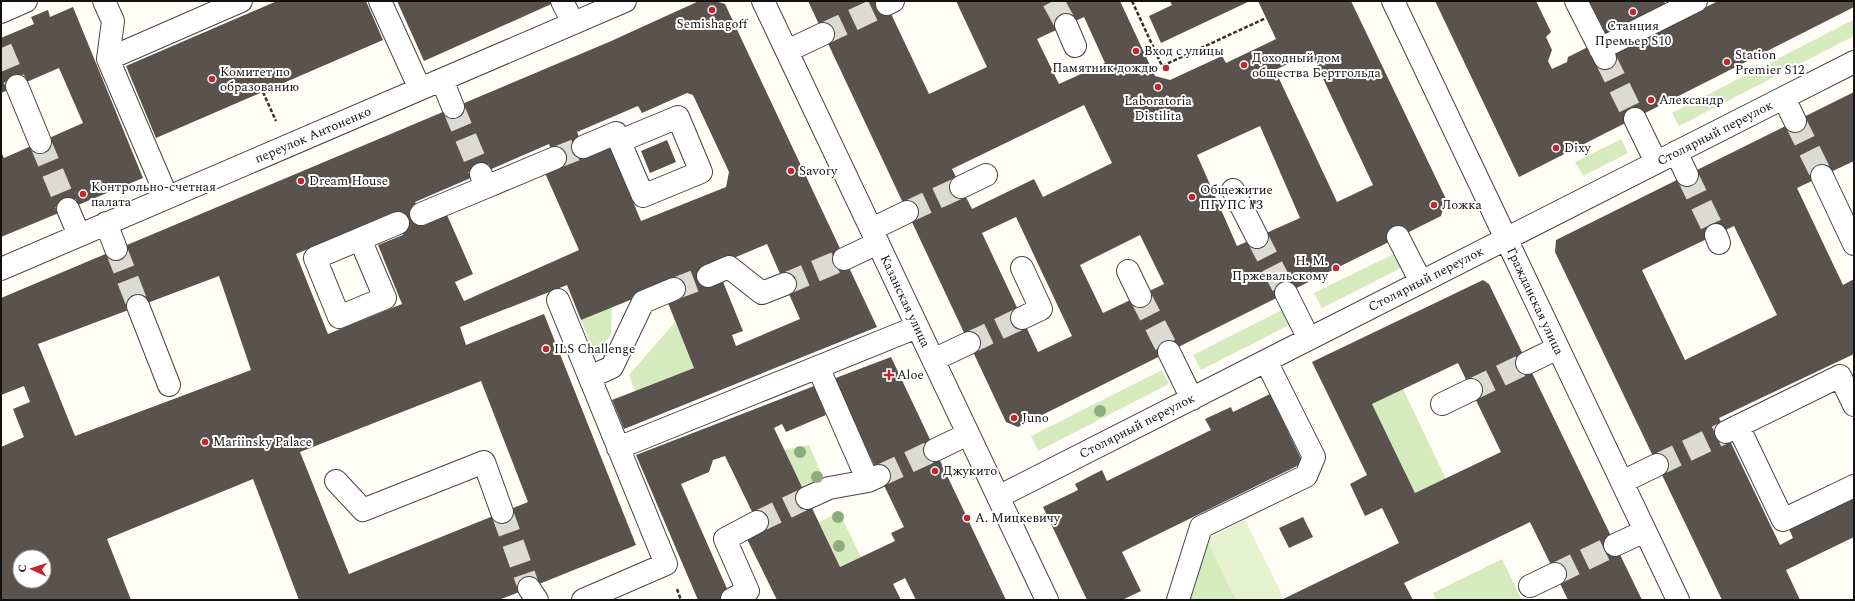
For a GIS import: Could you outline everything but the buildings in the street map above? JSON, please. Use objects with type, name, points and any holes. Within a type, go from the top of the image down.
[{"type":"street","points":[[1,12],[26,1]]},
{"type":"street","points":[[104,1],[113,21],[108,59],[167,197]]},
{"type":"street","points":[[108,59],[241,1]]},
{"type":"street","points":[[380,1],[420,89]]},
{"type":"street","points":[[562,1],[573,23]]},
{"type":"street","name":"переулок Антоненко","points":[[1,268],[625,1]]},
{"type":"street","name":"Казанская улица","points":[[763,1],[1047,600]]},
{"type":"street","name":"Гражданская улица","points":[[1393,1],[1678,600]]},
{"type":"street","points":[[1576,1],[1602,53],[1696,1]]},
{"type":"street","points":[[1066,25],[1075,46]]},
{"type":"street","points":[[787,51],[823,34]]},
{"type":"street","name":"Столярный переулок","points":[[998,497],[1854,62]]},
{"type":"street","points":[[442,80],[453,107]]},
{"type":"street","points":[[17,86],[40,142]]},
{"type":"street","points":[[1784,98],[1795,121]]},
{"type":"street","points":[[1635,119],[1656,162]]},
{"type":"street","points":[[583,147],[616,133],[620,141]]},
{"type":"street","points":[[1676,152],[1687,175]]},
{"type":"street","points":[[421,214],[484,180],[555,158]]},
{"type":"street","points":[[961,187],[986,175]]},
{"type":"street","points":[[1822,176],[1854,244]]},
{"type":"street","points":[[1233,190],[1257,237]]},
{"type":"street","points":[[68,209],[79,235]]},
{"type":"street","points":[[844,258],[907,212]]},
{"type":"street","points":[[106,223],[116,249]]},
{"type":"street","points":[[360,239],[398,224]]},
{"type":"street","points":[[1398,237],[1421,282]]},
{"type":"street","points":[[708,276],[729,267],[762,293],[785,284]]},
{"type":"street","points":[[1022,268],[1041,309],[1022,318]]},
{"type":"street","points":[[1128,271],[1140,296]]},
{"type":"street","points":[[590,377],[612,367],[643,302],[674,289]]},
{"type":"street","points":[[1286,293],[1309,339]]},
{"type":"street","points":[[558,300],[666,564],[583,600]]},
{"type":"street","points":[[138,306],[169,385]]},
{"type":"street","points":[[618,448],[917,327]]},
{"type":"street","points":[[933,360],[969,343]]},
{"type":"street","points":[[1527,363],[1558,348]]},
{"type":"street","points":[[1168,352],[1192,399]]},
{"type":"street","points":[[1178,600],[1201,527],[1306,476],[1314,457],[1266,361]]},
{"type":"street","points":[[807,498],[829,488],[874,478],[818,367]]},
{"type":"street","points":[[1854,405],[1840,376],[1732,429],[1783,520],[1854,486]]},
{"type":"street","points":[[1442,404],[1471,390]]},
{"type":"street","points":[[935,450],[968,434]]},
{"type":"street","points":[[336,481],[363,510],[484,462],[502,512]]},
{"type":"street","points":[[1622,482],[1657,465]]},
{"type":"street","points":[[732,599],[748,591],[725,539],[757,522]]},
{"type":"street","points":[[1615,545],[1645,531]]},
{"type":"street","points":[[1530,586],[1555,574]]},
{"type":"path","points":[[1132,1],[1162,66],[1266,18]]},
{"type":"path","points":[[263,92],[278,125]]},
{"type":"green space","points":[[1853,20],[1854,36],[1679,126],[1672,113]]},
{"type":"green space","points":[[1621,139],[1628,153],[1583,176],[1575,162]]},
{"type":"green space","points":[[1398,252],[1405,266],[1322,308],[1314,293]]},
{"type":"green space","points":[[612,307],[611,334],[596,358],[581,320]]},
{"type":"green space","points":[[1286,308],[1293,323],[1201,370],[1193,355]]},
{"type":"green space","points":[[675,322],[694,368],[635,391],[629,375]]},
{"type":"green space","points":[[1162,370],[1169,384],[1038,451],[1031,436]]},
{"type":"green space","points":[[1403,389],[1446,479],[1415,493],[1372,404]]},
{"type":"green space","points":[[809,445],[824,480],[804,490],[784,450]]},
{"type":"green space","points":[[839,512],[861,557],[840,567],[819,522]]},
{"type":"green space","points":[[1245,520],[1284,599],[1236,600],[1207,539]]},
{"type":"green space","points":[[1207,539],[1236,600],[1190,600],[1188,598]]},
{"type":"green space","points":[[1502,559],[1522,600],[1436,600],[1433,593]]},
{"type":"tunnel","points":[[1053,1],[1066,25]]},
{"type":"tunnel","points":[[823,34],[887,4]]},
{"type":"tunnel","points":[[1,48],[17,86]]},
{"type":"tunnel","points":[[1605,58],[1635,119]]},
{"type":"tunnel","points":[[453,107],[481,174]]},
{"type":"tunnel","points":[[1795,121],[1822,176]]},
{"type":"tunnel","points":[[40,142],[68,209]]},
{"type":"tunnel","points":[[555,158],[583,147]]},
{"type":"tunnel","points":[[1687,175],[1716,235]]},
{"type":"tunnel","points":[[907,212],[961,187]]},
{"type":"tunnel","points":[[1257,237],[1286,293]]},
{"type":"tunnel","points":[[116,249],[138,306]]},
{"type":"tunnel","points":[[785,284],[844,259]]},
{"type":"tunnel","points":[[674,289],[708,276]]},
{"type":"tunnel","points":[[1140,296],[1169,352]]},
{"type":"tunnel","points":[[969,343],[1022,318]]},
{"type":"tunnel","points":[[1471,390],[1527,363]]},
{"type":"tunnel","points":[[1657,465],[1726,432]]},
{"type":"tunnel","points":[[879,476],[935,450]]},
{"type":"tunnel","points":[[757,522],[807,498]]},
{"type":"tunnel","points":[[502,512],[529,588]]},
{"type":"tunnel","points":[[1555,574],[1615,545]]},
{"type":"place","name":"Semishagoff","points":[[712,10]]},
{"type":"place","name":"Станция Премьер S10","points":[[1633,12]]},
{"type":"place","name":"Вход с улицы","points":[[1136,51]]},
{"type":"place","name":"Station Premier S12","points":[[1727,62]]},
{"type":"place","name":"Доходный дом общества Бертгольда","points":[[1244,65]]},
{"type":"place","name":"Памятник дождю","points":[[1166,68]]},
{"type":"place","name":"Комитет по образованию","points":[[212,79]]},
{"type":"place","name":"Laboratoria Distilita","points":[[1158,87]]},
{"type":"place","name":"Александр","points":[[1651,100]]},
{"type":"place","name":"Dixy","points":[[1556,148]]},
{"type":"place","name":"Savory","points":[[791,171]]},
{"type":"place","name":"Dream House","points":[[301,181]]},
{"type":"place","name":"Контрольно-счетная палата","points":[[83,194]]},
{"type":"place","name":"Общежитие ПГУПС №3","points":[[1192,197]]},
{"type":"place","name":"Ложка","points":[[1434,205]]},
{"type":"place","name":"Н. М. Пржевальскому","points":[[1336,268]]},
{"type":"place","name":"ILS Challenge","points":[[546,349]]},
{"type":"place","name":"Aloe","points":[[889,375]]},
{"type":"place","name":"Juno","points":[[1014,418]]},
{"type":"place","name":"Mariinsky Palace","points":[[205,442]]},
{"type":"place","name":"Джукито","points":[[935,471]]},
{"type":"place","name":"А. Мицкевичу","points":[[967,518]]}]
